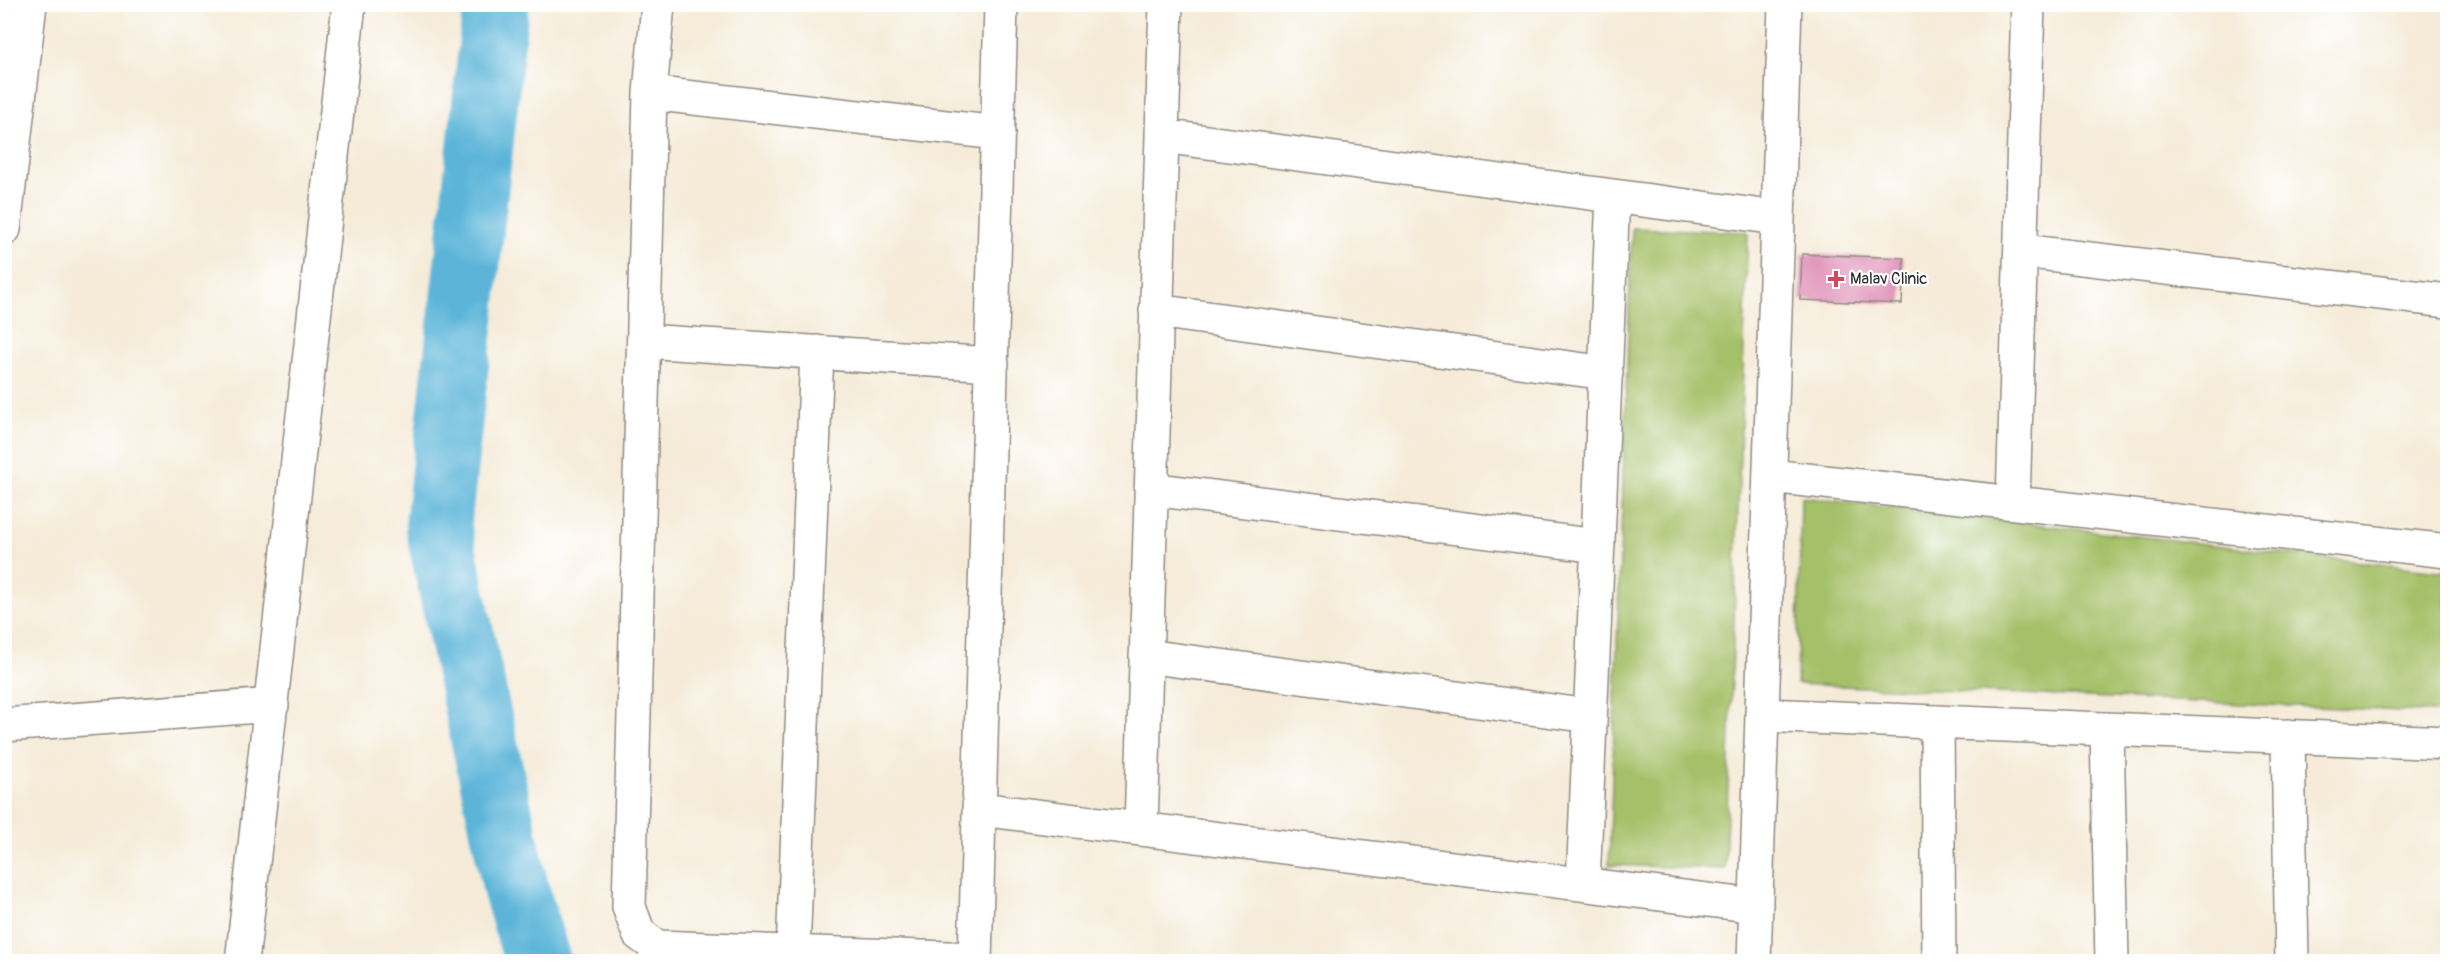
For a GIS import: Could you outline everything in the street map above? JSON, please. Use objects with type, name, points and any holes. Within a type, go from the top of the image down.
[{"type":"street","points":[[4,229],[30,4]]},
{"type":"street","points":[[242,962],[349,4]]},
{"type":"street","points":[[658,4],[650,93],[629,907],[639,934],[657,946],[975,960],[1001,4]]},
{"type":"street","points":[[1141,829],[1166,4]]},
{"type":"street","points":[[1754,962],[1785,4]]},
{"type":"street","points":[[2013,502],[2028,4]]},
{"type":"street","points":[[650,93],[998,133]]},
{"type":"street","points":[[1162,136],[1778,218]]},
{"type":"street","points":[[1583,884],[1613,196]]},
{"type":"street","points":[[2020,251],[2448,301]]},
{"type":"street","points":[[1156,311],[1605,373]]},
{"type":"street","points":[[644,341],[992,364]]},
{"type":"street","points":[[793,952],[817,352]]},
{"type":"street","points":[[1770,476],[2448,551]]},
{"type":"street","points":[[1151,489],[1598,546]]},
{"type":"street","points":[[1146,656],[1590,716]]},
{"type":"street","points":[[4,725],[272,705]]},
{"type":"street","points":[[1762,715],[2288,736],[2448,745]]},
{"type":"street","points":[[1937,722],[1939,962]]},
{"type":"street","points":[[2106,729],[2112,962]]},
{"type":"street","points":[[2288,736],[2292,962]]},
{"type":"street","points":[[980,809],[1756,906]]},
{"type":"green space","points":[[1632,228],[1748,232],[1725,869],[1609,865]]},
{"type":"green space","points":[[1801,497],[2447,572],[2447,713],[1797,684]]},
{"type":"building","points":[[1802,254],[1904,258],[1902,304],[1800,300]]},
{"type":"waterway","points":[[496,4],[438,526],[516,890],[538,962]]},
{"type":"place","name":"Malav Clinic","points":[[1836,279]]}]
